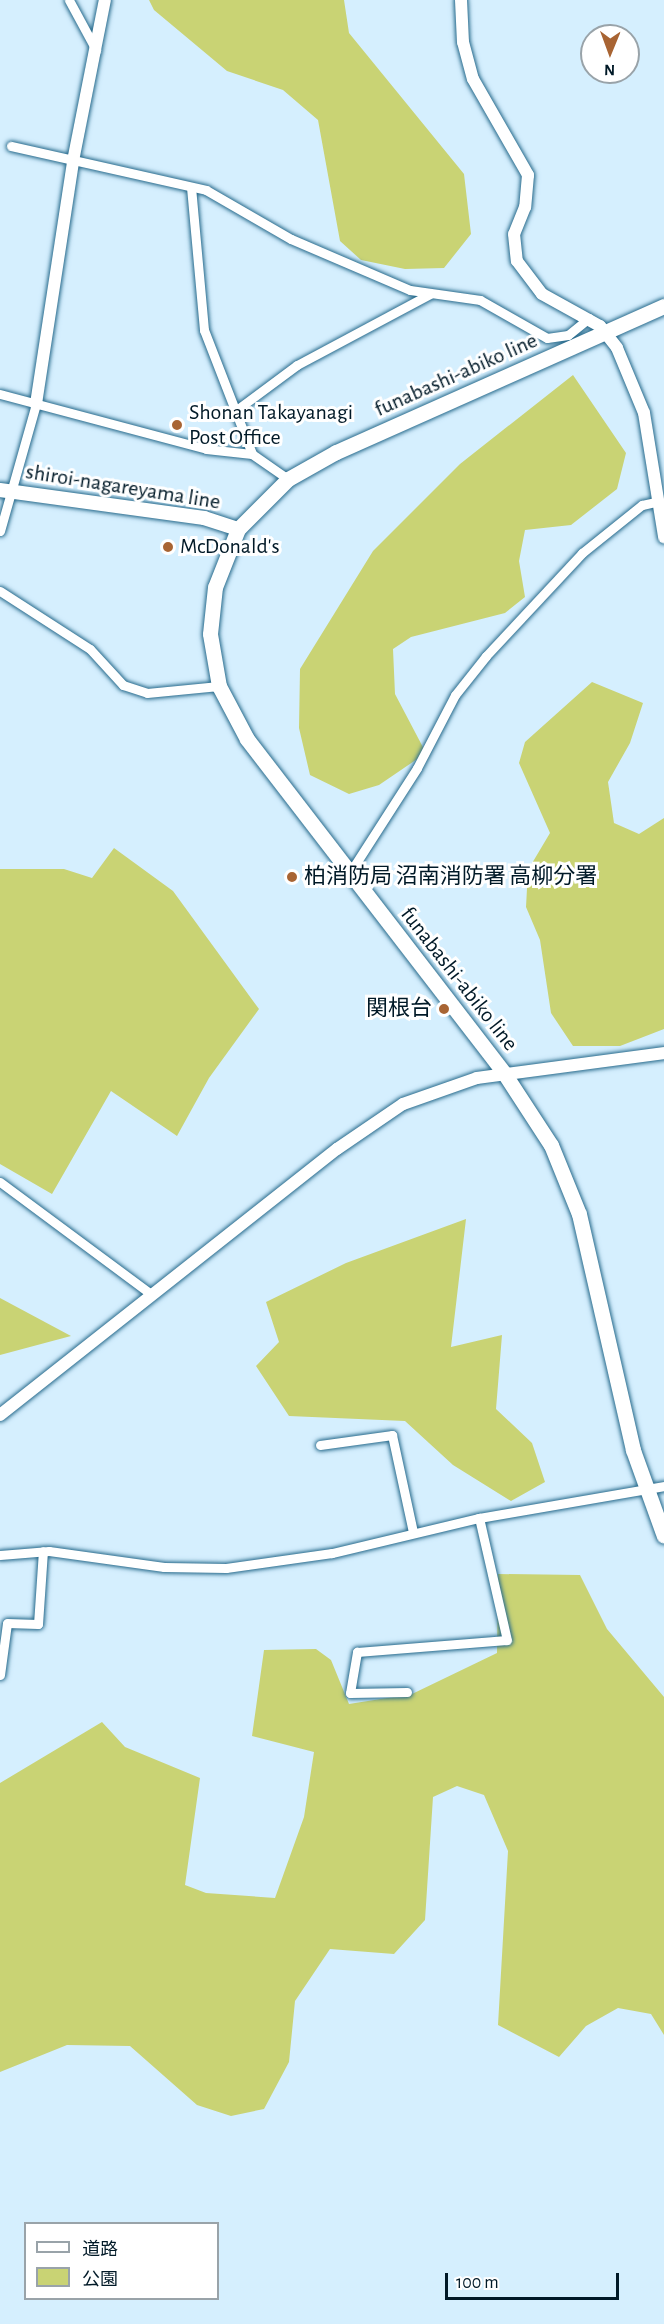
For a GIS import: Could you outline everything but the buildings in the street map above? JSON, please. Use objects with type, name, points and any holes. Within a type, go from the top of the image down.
[{"type":"main road","name":"funabashi-abiko line","points":[[664,306],[336,452],[288,479],[238,529],[215,587],[210,614],[219,686],[247,739],[504,1073],[551,1145],[579,1214],[644,1490],[664,1536]]},
{"type":"main road","name":"shiroi-nagareyama line","points":[[7,491],[204,518],[238,529]]},
{"type":"street","points":[[69,0],[97,52]]},
{"type":"street","points":[[0,531],[7,491],[36,404],[73,161],[97,52],[105,0]]},
{"type":"street","points":[[461,0],[463,42],[473,79],[528,176],[525,207],[514,234],[517,261],[542,294],[589,318],[608,332],[644,413],[656,502],[664,537]]},
{"type":"street","points":[[11,146],[206,189],[291,239],[410,290],[480,300],[556,339],[589,318]]},
{"type":"street","points":[[191,187],[204,330],[252,454]]},
{"type":"street","points":[[234,411],[297,365],[431,294]]},
{"type":"street","points":[[0,394],[206,448],[252,454],[288,479]]},
{"type":"street","points":[[349,874],[417,768],[454,695],[486,656],[582,553],[642,505],[656,502]]},
{"type":"street","points":[[0,591],[90,649],[123,685],[147,693],[219,686]]},
{"type":"street","points":[[0,1415],[337,1149],[403,1104],[504,1073],[664,1053]]},
{"type":"street","points":[[0,1182],[152,1295]]},
{"type":"street","points":[[321,1445],[392,1435],[413,1532]]},
{"type":"street","points":[[0,1555],[43,1551],[164,1567],[226,1568],[332,1553],[479,1518],[664,1486]]},
{"type":"street","points":[[407,1692],[350,1693],[357,1652],[507,1640],[479,1518]]},
{"type":"street","points":[[0,1675],[7,1623],[38,1624],[43,1551]]},
{"type":"green space","points":[[149,0],[344,0],[349,33],[464,174],[471,234],[444,268],[405,269],[361,260],[340,241],[318,120],[283,90],[227,71],[154,10]]},
{"type":"green space","points":[[573,375],[626,453],[617,489],[571,525],[525,530],[519,561],[525,597],[505,613],[411,637],[393,649],[395,694],[426,753],[379,785],[349,794],[310,775],[299,728],[300,669],[373,551],[460,464]]},
{"type":"green space","points":[[592,682],[643,703],[630,743],[608,782],[614,823],[639,834],[664,818],[664,1029],[620,1046],[573,1046],[551,1013],[540,940],[526,907],[528,870],[550,833],[519,763],[525,742]]},
{"type":"green space","points":[[114,848],[173,891],[259,1009],[209,1078],[177,1136],[111,1091],[52,1194],[0,1164],[0,869],[64,869],[92,878]]},
{"type":"green space","points":[[466,1219],[451,1347],[502,1335],[496,1409],[532,1443],[545,1482],[511,1501],[453,1465],[405,1421],[289,1416],[256,1366],[279,1342],[266,1302],[346,1263]]},
{"type":"green space","points":[[0,1298],[71,1336],[0,1355]]},
{"type":"green space","points":[[498,1574],[580,1575],[607,1629],[664,1697],[664,2035],[651,2014],[618,2008],[586,2026],[559,2057],[498,2025],[508,1851],[484,1795],[457,1786],[433,1797],[425,1920],[394,1954],[330,1949],[295,2001],[289,2062],[264,2109],[231,2116],[197,2105],[130,2046],[67,2045],[0,2072],[0,1783],[102,1722],[125,1747],[200,1778],[185,1885],[206,1893],[275,1898],[304,1817],[314,1752],[252,1736],[264,1650],[316,1649],[331,1660],[349,1704],[412,1694],[497,1653]]},
{"type":"place","name":"Shonan Takayanagi Post Office","points":[[177,425]]},
{"type":"place","name":"McDonald's","points":[[168,547]]},
{"type":"place","name":"柏消防局 沼南消防署 高柳分署","points":[[292,877]]},
{"type":"place","name":"関根台","points":[[444,1009]]}]
